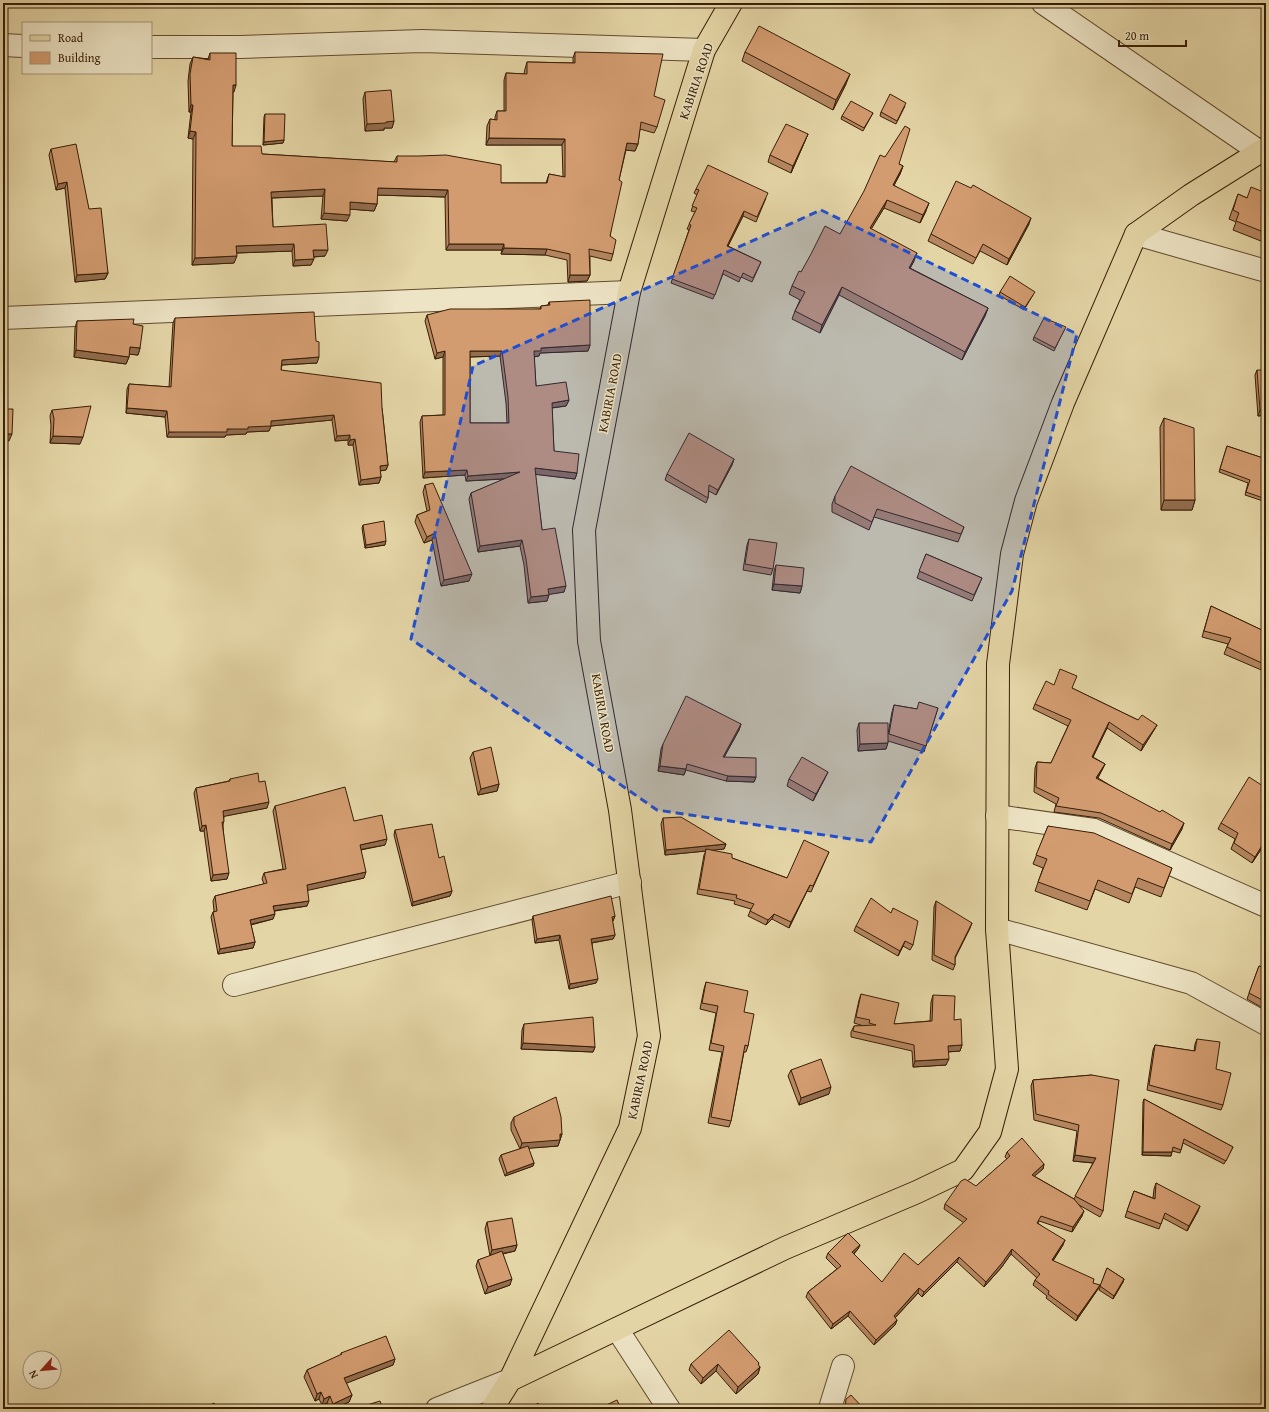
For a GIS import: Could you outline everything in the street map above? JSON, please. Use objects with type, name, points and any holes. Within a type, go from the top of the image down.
[{"type":"main road","name":"KABIRIA ROAD","points":[[492,1409],[510,1380],[630,1128],[649,1036],[620,810],[589,641],[584,530],[629,292],[704,50],[731,3]]},
{"type":"main road","points":[[510,1380],[785,1248],[917,1192],[963,1170],[990,1132],[1007,1069],[997,929],[998,664],[1012,554],[1026,501],[1063,403],[1136,234],[1191,195],[1263,150]]},
{"type":"street","points":[[1042,3],[1263,150]]},
{"type":"street","points":[[152,47],[240,47],[422,41],[704,50]]},
{"type":"street","points":[[3,45],[22,46]]},
{"type":"street","points":[[1136,234],[1266,271]]},
{"type":"street","points":[[3,318],[629,292]]},
{"type":"street","points":[[997,816],[1094,830],[1266,906]]},
{"type":"street","points":[[234,985],[630,882]]},
{"type":"street","points":[[997,929],[1191,983],[1266,1024]]},
{"type":"street","points":[[617,1329],[669,1409]]},
{"type":"street","points":[[832,1409],[831,1406],[843,1366]]},
{"type":"street","points":[[437,1409],[510,1380]]},
{"type":"highlighted area","points":[[821,210],[1077,334],[1012,591],[871,842],[657,810],[411,639],[473,366]]},
{"type":"building","points":[[759,26],[850,74],[836,100],[745,52]]},
{"type":"building","points":[[575,52],[663,54],[654,96],[665,100],[657,127],[641,122],[638,144],[627,143],[619,180],[622,182],[610,236],[616,240],[613,254],[589,249],[590,275],[570,275],[570,254],[547,249],[504,248],[504,244],[449,244],[448,190],[378,188],[377,204],[350,202],[350,215],[324,213],[325,189],[271,192],[273,227],[326,224],[328,250],[313,250],[314,259],[295,260],[294,244],[236,246],[237,256],[195,258],[196,132],[190,131],[193,105],[191,105],[190,74],[193,57],[210,60],[210,53],[236,53],[236,85],[233,85],[232,146],[261,146],[262,154],[397,162],[397,156],[446,155],[501,165],[501,183],[547,183],[549,174],[565,177],[565,139],[489,138],[490,119],[497,120],[497,111],[506,111],[506,73],[527,74],[527,62],[575,63]]},
{"type":"building","points":[[391,90],[394,121],[367,124],[365,92]]},
{"type":"building","points":[[890,94],[906,103],[897,121],[881,112]]},
{"type":"building","points":[[851,101],[873,113],[864,128],[842,116]]},
{"type":"building","points":[[265,114],[285,114],[284,140],[264,142]]},
{"type":"building","points":[[786,124],[808,134],[793,166],[770,155]]},
{"type":"building","points":[[905,126],[910,129],[899,164],[903,166],[893,185],[929,203],[923,215],[887,200],[870,228],[917,253],[909,268],[988,308],[965,352],[842,287],[822,325],[795,311],[805,292],[792,286],[799,271],[801,272],[811,254],[825,226],[840,234],[864,191],[880,155],[885,157]]},
{"type":"building","points":[[76,144],[89,209],[101,208],[108,273],[77,275],[67,182],[58,184],[51,149]]},
{"type":"building","points":[[708,165],[768,193],[757,217],[744,211],[727,246],[761,262],[753,278],[743,273],[741,278],[724,270],[715,295],[672,279],[691,225],[689,224],[697,208],[692,206],[699,190],[696,189]]},
{"type":"building","points":[[956,181],[971,188],[973,185],[1031,218],[1009,259],[983,244],[976,258],[931,234]]},
{"type":"building","points":[[1251,187],[1266,193],[1266,233],[1236,221],[1239,213],[1233,210],[1238,194],[1247,198]]},
{"type":"building","points":[[1010,276],[1035,292],[1025,307],[1000,292]]},
{"type":"building","points":[[590,300],[590,345],[541,348],[541,351],[534,351],[536,386],[566,382],[569,400],[552,403],[554,451],[579,454],[577,473],[535,468],[542,530],[555,528],[566,586],[548,589],[549,595],[531,597],[522,540],[480,546],[471,493],[520,472],[468,476],[467,470],[425,472],[422,416],[445,415],[445,351],[437,353],[427,315],[450,309],[541,309],[541,306],[550,305],[549,302]],"holes":[[[470,351],[502,351],[508,397],[509,423],[470,423]]]},
{"type":"building","points":[[314,312],[316,341],[319,342],[319,357],[282,360],[281,370],[381,383],[388,465],[380,466],[381,477],[361,480],[355,439],[350,440],[350,435],[337,436],[334,415],[271,421],[271,426],[248,427],[248,429],[227,429],[227,432],[169,432],[167,411],[127,408],[129,384],[171,387],[175,318]]},
{"type":"building","points":[[1044,318],[1066,327],[1055,348],[1034,337]]},
{"type":"building","points":[[134,319],[133,324],[143,326],[140,348],[130,347],[129,357],[76,350],[77,321]]},
{"type":"building","points":[[1257,370],[1266,370],[1266,410],[1260,410]]},
{"type":"building","points":[[91,406],[83,437],[53,436],[54,419],[52,410]]},
{"type":"building","points":[[3,409],[13,409],[12,434],[3,434]]},
{"type":"building","points":[[1164,418],[1194,428],[1195,500],[1164,500]]},
{"type":"building","points":[[689,433],[734,459],[718,490],[709,485],[708,498],[667,474]]},
{"type":"building","points":[[1227,446],[1266,459],[1266,499],[1246,492],[1250,480],[1220,469]]},
{"type":"building","points":[[851,466],[964,527],[961,534],[877,509],[872,522],[835,503],[835,496]]},
{"type":"building","points":[[433,483],[472,574],[444,580],[435,533],[427,537],[417,515],[430,510],[425,485]]},
{"type":"building","points":[[384,521],[386,541],[366,545],[363,525]]},
{"type":"building","points":[[749,539],[777,543],[773,569],[745,564]]},
{"type":"building","points":[[926,554],[982,578],[974,595],[919,571]]},
{"type":"building","points":[[776,565],[804,568],[802,586],[774,584]]},
{"type":"building","points":[[1211,606],[1266,632],[1266,665],[1227,647],[1231,638],[1204,631]]},
{"type":"building","points":[[1060,669],[1077,676],[1072,688],[1138,720],[1142,715],[1157,725],[1143,745],[1109,722],[1092,757],[1105,764],[1096,778],[1160,812],[1162,810],[1184,823],[1172,844],[1101,813],[1056,806],[1059,798],[1036,787],[1037,762],[1051,763],[1071,720],[1035,704],[1046,681],[1054,685]]},
{"type":"building","points":[[686,696],[741,724],[723,757],[756,758],[756,777],[728,776],[687,764],[686,769],[660,766],[663,744]]},
{"type":"building","points":[[919,702],[938,708],[926,746],[889,734],[894,705],[917,709]]},
{"type":"building","points":[[859,723],[888,723],[888,743],[860,744]]},
{"type":"building","points":[[491,747],[499,784],[481,789],[473,752]]},
{"type":"building","points":[[802,757],[828,772],[816,794],[789,779]]},
{"type":"building","points":[[258,773],[259,782],[265,781],[269,802],[223,811],[224,822],[222,822],[229,873],[213,875],[206,825],[202,826],[196,788]]},
{"type":"building","points":[[1249,777],[1266,788],[1262,795],[1266,798],[1266,839],[1255,857],[1234,843],[1238,833],[1221,823]]},
{"type":"building","points":[[345,787],[354,821],[382,815],[387,839],[360,845],[366,872],[307,885],[309,901],[273,906],[275,914],[250,920],[255,942],[220,949],[213,912],[217,911],[215,896],[267,883],[264,873],[286,869],[275,806]]},
{"type":"building","points":[[681,817],[726,844],[666,850],[663,818]]},
{"type":"building","points":[[432,824],[439,858],[444,856],[452,891],[413,902],[395,830]]},
{"type":"building","points":[[1048,826],[1094,833],[1172,868],[1164,888],[1138,878],[1132,894],[1098,880],[1090,901],[1038,882],[1047,859],[1036,855]]},
{"type":"building","points":[[804,840],[829,852],[813,886],[810,885],[791,922],[774,914],[768,920],[750,911],[754,904],[736,898],[737,895],[699,889],[706,849],[732,854],[732,858],[787,878]]},
{"type":"building","points":[[611,896],[615,916],[612,917],[615,935],[591,939],[598,979],[570,984],[560,935],[537,939],[533,916]]},
{"type":"building","points":[[871,898],[891,913],[893,908],[918,921],[913,945],[905,941],[900,951],[856,926]]},
{"type":"building","points":[[936,901],[972,923],[955,957],[955,965],[934,955]]},
{"type":"building","points":[[1259,966],[1266,968],[1266,1002],[1249,993]]},
{"type":"building","points":[[706,982],[748,991],[744,1012],[754,1014],[748,1046],[745,1045],[731,1121],[711,1117],[724,1046],[711,1043],[718,1006],[702,1003]]},
{"type":"building","points":[[861,994],[899,1003],[894,1024],[932,1021],[933,995],[955,996],[954,1020],[961,1019],[962,1045],[948,1046],[949,1059],[915,1061],[914,1045],[853,1031],[854,1026],[876,1025],[869,1023],[870,1020],[856,1017]]},
{"type":"building","points":[[593,1017],[595,1047],[523,1043],[524,1024]]},
{"type":"building","points":[[1197,1039],[1220,1042],[1216,1069],[1231,1073],[1223,1105],[1149,1085],[1155,1045],[1195,1051]]},
{"type":"building","points":[[821,1059],[831,1087],[801,1098],[791,1070]]},
{"type":"building","points":[[1092,1075],[1119,1080],[1103,1211],[1075,1196],[1096,1158],[1075,1155],[1079,1125],[1036,1114],[1033,1080]]},
{"type":"building","points":[[556,1097],[561,1117],[562,1134],[560,1134],[560,1140],[522,1143],[514,1124],[514,1117]]},
{"type":"building","points":[[1144,1099],[1233,1147],[1226,1161],[1184,1139],[1181,1150],[1173,1147],[1172,1152],[1143,1152]]},
{"type":"building","points":[[1022,1138],[1044,1164],[1032,1175],[1074,1199],[1084,1211],[1073,1227],[1041,1216],[1037,1223],[1065,1240],[1052,1260],[1094,1279],[1093,1283],[1100,1285],[1078,1316],[1048,1294],[1049,1291],[1035,1280],[1040,1274],[1012,1249],[986,1282],[959,1257],[924,1292],[919,1288],[894,1316],[897,1320],[876,1340],[850,1311],[833,1324],[808,1292],[841,1266],[828,1253],[848,1233],[860,1245],[852,1252],[882,1282],[904,1253],[918,1265],[967,1219],[945,1204],[961,1181],[965,1179],[976,1186],[1010,1156],[1007,1152]]},
{"type":"building","points":[[528,1146],[534,1163],[507,1173],[501,1155]]},
{"type":"building","points":[[1156,1183],[1200,1206],[1189,1226],[1165,1213],[1161,1224],[1127,1211],[1134,1191],[1155,1199]]},
{"type":"building","points":[[512,1218],[517,1245],[492,1250],[487,1222]]},
{"type":"building","points":[[502,1251],[512,1279],[488,1287],[478,1260]]},
{"type":"building","points":[[1107,1268],[1124,1279],[1114,1296],[1100,1286]]},
{"type":"building","points":[[729,1330],[759,1363],[758,1364],[760,1367],[738,1387],[718,1364],[703,1378],[691,1364]]},
{"type":"building","points":[[386,1336],[395,1359],[344,1378],[352,1395],[333,1404],[330,1396],[324,1399],[321,1392],[317,1394],[307,1370],[342,1354],[341,1353]]},
{"type":"building","points":[[851,1395],[864,1409],[845,1409],[846,1399]]},
{"type":"building","points":[[617,1400],[621,1409],[598,1409]]},
{"type":"building","points":[[380,1401],[383,1409],[365,1409],[364,1406]]},
{"type":"building","points":[[214,1403],[217,1409],[203,1409]]},
{"type":"building","points":[[538,1403],[543,1409],[530,1409]]}]
